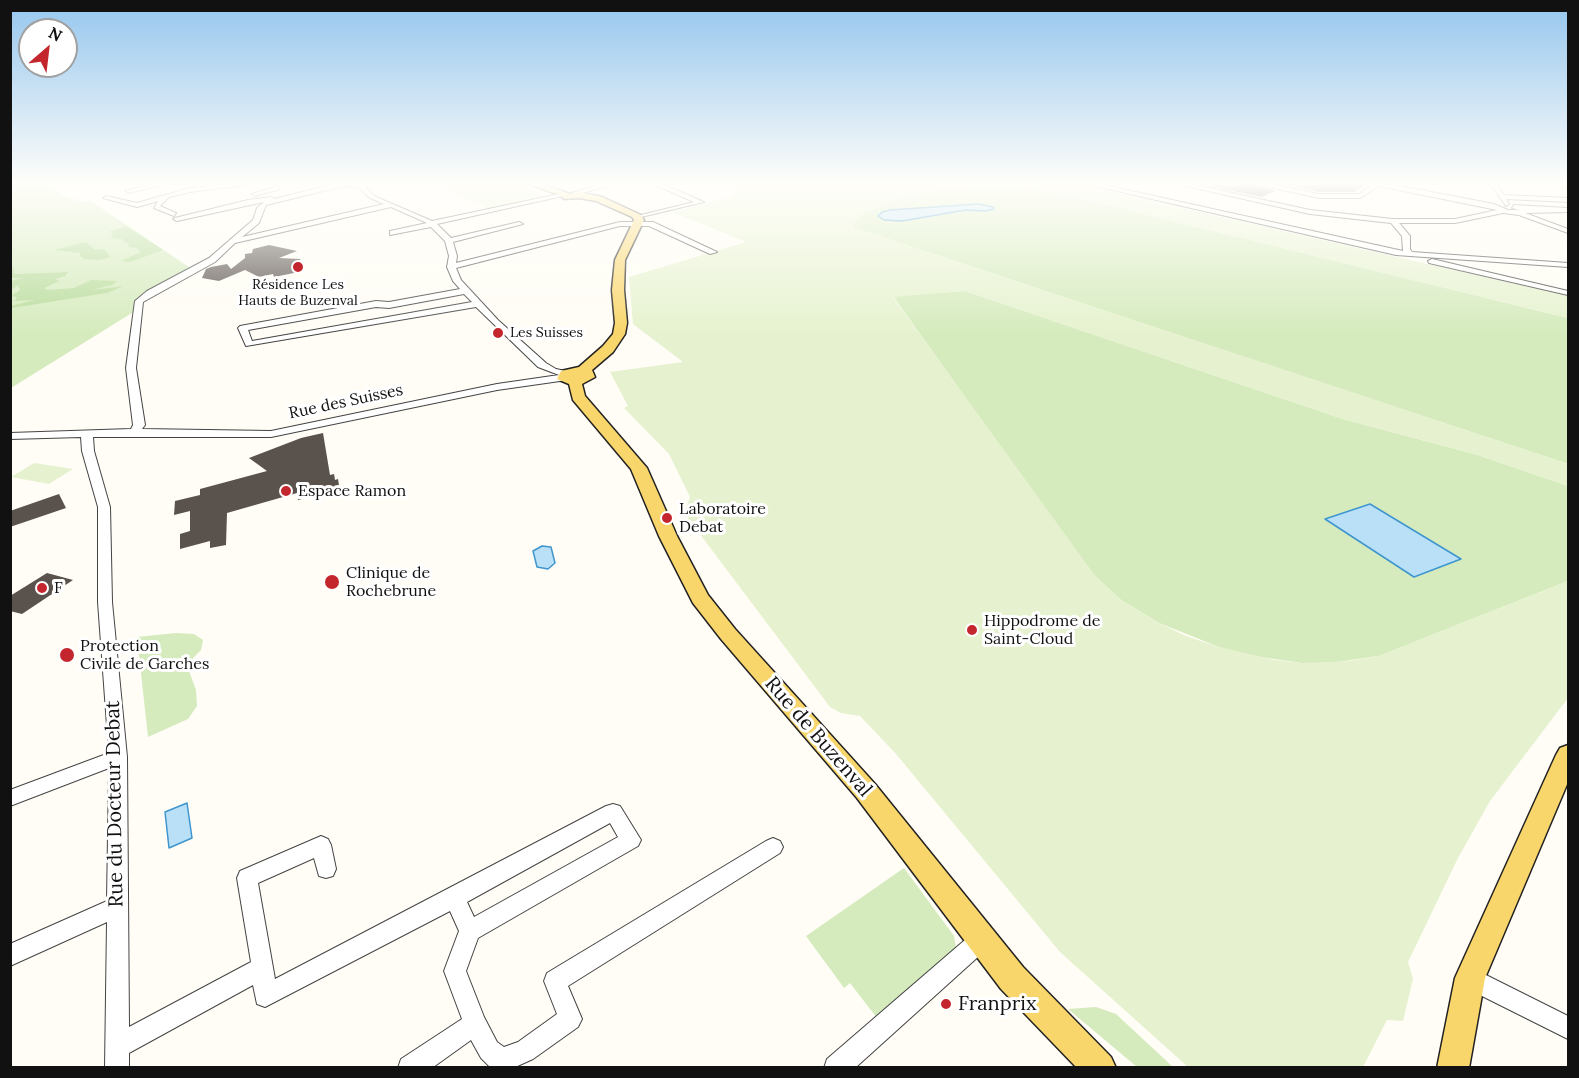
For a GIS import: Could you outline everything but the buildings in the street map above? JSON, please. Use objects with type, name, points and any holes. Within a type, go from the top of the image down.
[{"type":"main road","points":[[572,376],[608,350],[619,334],[621,323],[618,290],[620,260],[631,233]]},
{"type":"main road","name":"Rue de Buzenval","points":[[572,376],[578,397],[639,468],[668,536],[700,598],[728,634],[866,791],[981,940],[1036,1004],[1100,1068]]},
{"type":"main road","points":[[1453,1068],[1470,978],[1569,755]]},
{"type":"street","points":[[134,432],[139,425],[131,368],[139,301],[204,265],[241,233]]},
{"type":"street","points":[[231,242],[268,233]]},
{"type":"street","points":[[442,233],[449,241],[453,256],[451,267],[457,281],[466,291],[495,322],[548,369],[572,376]]},
{"type":"street","points":[[449,241],[481,233]]},
{"type":"street","points":[[451,267],[583,233]]},
{"type":"street","points":[[671,233],[713,252]]},
{"type":"street","points":[[1304,233],[1410,254],[1569,265]]},
{"type":"street","points":[[1404,233],[1406,236],[1406,250],[1410,254],[1459,268],[1569,293]]},
{"type":"street","points":[[466,291],[389,305],[376,304],[243,328],[249,347],[478,304]]},
{"type":"street","points":[[531,381],[546,374],[548,369]]},
{"type":"street","name":"Rue des Suisses","points":[[10,436],[134,432],[271,434],[531,381],[572,376]]},
{"type":"street","name":"Rue du Docteur Debat","points":[[87,435],[88,452],[104,507],[105,602],[118,757],[117,1057]]},
{"type":"street","points":[[10,798],[118,757]]},
{"type":"street","points":[[326,869],[321,845],[247,878],[263,968],[265,996],[613,812],[631,840],[470,931],[455,970],[475,1024],[489,1050],[501,1060],[525,1051],[570,1019],[555,981],[773,847]]},
{"type":"street","points":[[454,898],[470,931]]},
{"type":"street","points":[[10,955],[116,906]]},
{"type":"street","points":[[836,1068],[981,940]]},
{"type":"street","points":[[117,1057],[263,968]]},
{"type":"street","points":[[1470,978],[1569,1028]]},
{"type":"street","points":[[410,1068],[475,1024]]},
{"type":"green space","points":[[11,233],[139,233],[192,269],[144,293],[136,300],[135,311],[11,388]]},
{"type":"green space","points":[[113,233],[138,233],[163,250],[130,262],[121,261],[141,252],[137,248],[128,247],[129,243],[125,243],[122,239],[111,238]]},
{"type":"green space","name":"Hippodrome de Saint-Cloud","points":[[725,233],[871,233],[1568,464],[1568,486],[1478,455],[1343,419],[965,291],[893,297],[1096,577],[1121,600],[1186,636],[1219,647],[1275,660],[1302,663],[1349,661],[1379,656],[1568,581],[1568,698],[1490,801],[1458,858],[1408,962],[1413,979],[1403,1021],[1387,1020],[1363,1067],[1188,1067],[1060,952],[896,754],[860,716],[841,713],[830,707],[684,513],[690,497],[669,454],[624,408],[628,406],[610,372],[683,362],[633,324],[629,277],[746,242]]},
{"type":"green space","points":[[871,233],[1223,233],[1568,318],[1568,464]]},
{"type":"green space","name":"Hippodrome de Saint-Cloud","points":[[1223,233],[1293,233],[1568,296],[1568,318]]},
{"type":"green space","points":[[86,242],[94,249],[105,250],[110,257],[100,260],[85,259],[80,256],[80,253],[54,250]]},
{"type":"green space","points":[[11,267],[14,270],[13,273],[18,274],[68,272],[65,276],[55,279],[60,281],[44,288],[48,290],[74,288],[91,280],[117,281],[112,285],[91,290],[124,286],[107,293],[11,308],[11,306],[35,300],[15,301],[17,297],[11,296],[20,290],[18,285],[11,290],[11,281],[22,278],[11,278]]},
{"type":"green space","points":[[965,291],[1343,419],[1478,455],[1568,486],[1568,581],[1379,656],[1330,663],[1302,663],[1247,655],[1219,647],[1159,623],[1121,600],[1081,560],[893,296]]},
{"type":"green space","points":[[34,463],[73,469],[49,484],[11,477]]},
{"type":"green space","points":[[176,633],[194,634],[203,640],[201,650],[193,658],[189,671],[196,690],[197,706],[188,719],[148,737],[137,637]]},
{"type":"green space","points":[[904,868],[954,936],[956,948],[877,1018],[850,983],[844,988],[806,936]]},
{"type":"green space","points":[[1096,1007],[1116,1014],[1173,1067],[1137,1067],[1068,1009]]},
{"type":"water","points":[[1370,504],[1461,559],[1414,577],[1325,519]]},
{"type":"water","points":[[542,546],[551,547],[555,563],[548,569],[537,567],[533,551]]},
{"type":"water","points":[[187,803],[192,838],[169,848],[165,812]]},
{"type":"place","name":"Résidence Les Hauts de Buzenval","points":[[298,267]]},
{"type":"place","name":"Les Suisses","points":[[498,333]]},
{"type":"place","name":"Espace Ramon","points":[[286,491]]},
{"type":"place","name":"Laboratoire Debat","points":[[667,518]]},
{"type":"place","name":"Clinique de Rochebrune","points":[[332,582]]},
{"type":"place","name":"F","points":[[42,588]]},
{"type":"place","name":"Hippodrome de Saint-Cloud","points":[[972,630]]},
{"type":"place","name":"Protection Civile de Garches","points":[[67,655]]},
{"type":"place","name":"Franprix","points":[[946,1004]]}]
